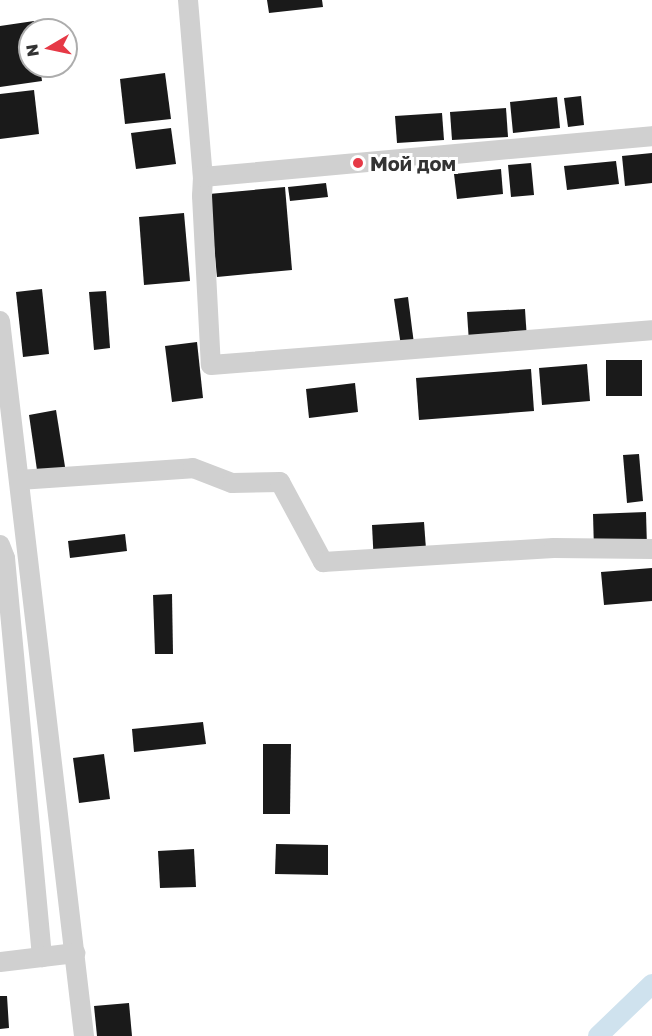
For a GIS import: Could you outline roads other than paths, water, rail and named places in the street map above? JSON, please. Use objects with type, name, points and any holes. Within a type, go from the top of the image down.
[{"type":"street","points":[[188,0],[203,177],[202,196],[211,365],[652,330]]},
{"type":"street","points":[[203,177],[652,136]]},
{"type":"street","points":[[0,321],[84,1036]]},
{"type":"street","points":[[19,480],[193,468],[232,483],[280,482],[323,562],[554,548],[652,549]]},
{"type":"street","points":[[0,545],[5,558],[42,957]]},
{"type":"street","points":[[0,962],[75,953]]},
{"type":"waterway","points":[[598,1036],[652,984]]},
{"type":"place","name":"Мой дом","points":[[358,163]]}]
